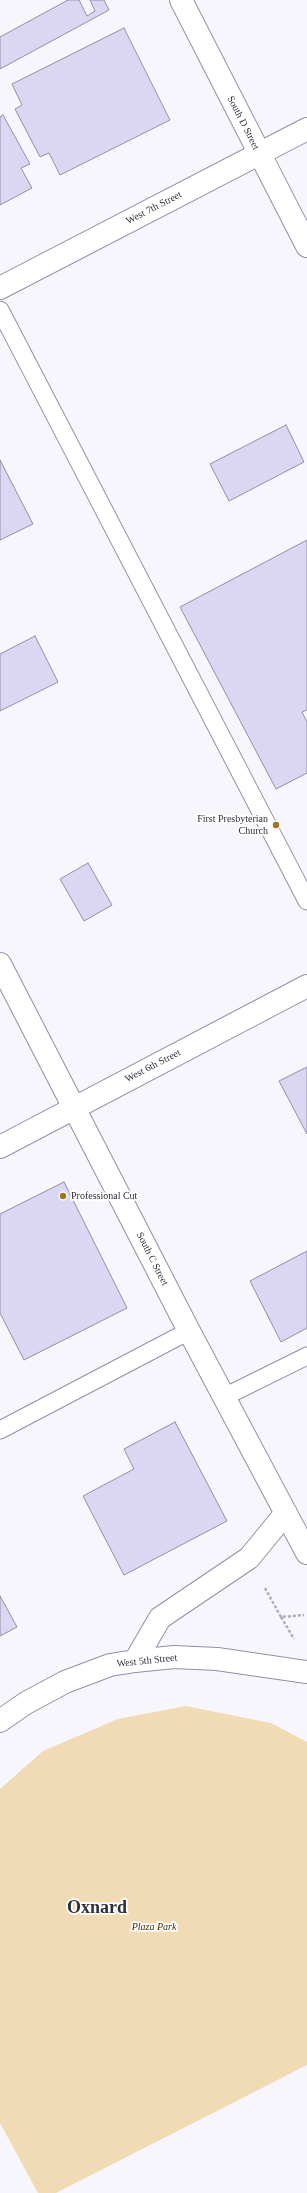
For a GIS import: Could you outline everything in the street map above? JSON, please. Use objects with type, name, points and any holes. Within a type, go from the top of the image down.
[{"type":"street","name":"South D Street","points":[[181,0],[307,246]]},
{"type":"street","name":"West 7th Street","points":[[0,288],[307,129]]},
{"type":"street","name":"South C Street","points":[[0,964],[189,1331],[307,1553]]},
{"type":"street","name":"West 6th Street","points":[[0,1147],[307,986]]},
{"type":"street","points":[[135,1661],[160,1618],[249,1558],[286,1512]]},
{"type":"street","name":"West 5th Street","points":[[0,1721],[26,1703],[65,1682],[110,1666],[135,1661],[174,1657],[217,1659],[307,1672]]},
{"type":"lane","points":[[0,310],[307,901]]},
{"type":"lane","points":[[0,1430],[189,1331]]},
{"type":"lane","points":[[224,1397],[307,1356]]},
{"type":"path","points":[[265,1588],[294,1639]]},
{"type":"path","points":[[281,1617],[304,1615]]},
{"type":"green space","name":"Plaza Park","points":[[186,1706],[271,1723],[307,1742],[307,2065],[56,2193],[38,2193],[0,2123],[0,1789],[43,1751],[118,1719]]},
{"type":"building","points":[[68,0],[79,0],[87,16],[95,11],[90,0],[104,0],[109,10],[0,69],[0,37]]},
{"type":"building","points":[[124,28],[170,120],[60,175],[49,153],[40,157],[15,109],[22,105],[12,84]]},
{"type":"building","points":[[3,115],[30,164],[21,168],[32,188],[0,205],[0,117]]},
{"type":"building","points":[[286,425],[304,462],[229,501],[210,464]]},
{"type":"building","points":[[0,460],[33,524],[0,540]]},
{"type":"building","points":[[307,540],[307,710],[302,712],[307,722],[307,773],[276,789],[180,607]]},
{"type":"building","points":[[35,636],[58,682],[0,711],[0,654]]},
{"type":"building","points":[[88,863],[112,905],[84,921],[60,879]]},
{"type":"building","points":[[307,1067],[307,1134],[279,1081]]},
{"type":"building","points":[[64,1182],[127,1308],[24,1360],[0,1313],[0,1214]]},
{"type":"building","points":[[307,1251],[307,1328],[281,1342],[250,1281]]},
{"type":"building","points":[[175,1422],[227,1521],[124,1575],[83,1496],[134,1469],[124,1449]]},
{"type":"building","points":[[0,1596],[17,1627],[0,1636]]},
{"type":"place","name":"First Presbyterian Church","points":[[276,825]]},
{"type":"place","name":"Professional Cut","points":[[63,1196]]},
{"type":"district","name":"Oxnard","points":[[97,1908]]}]
